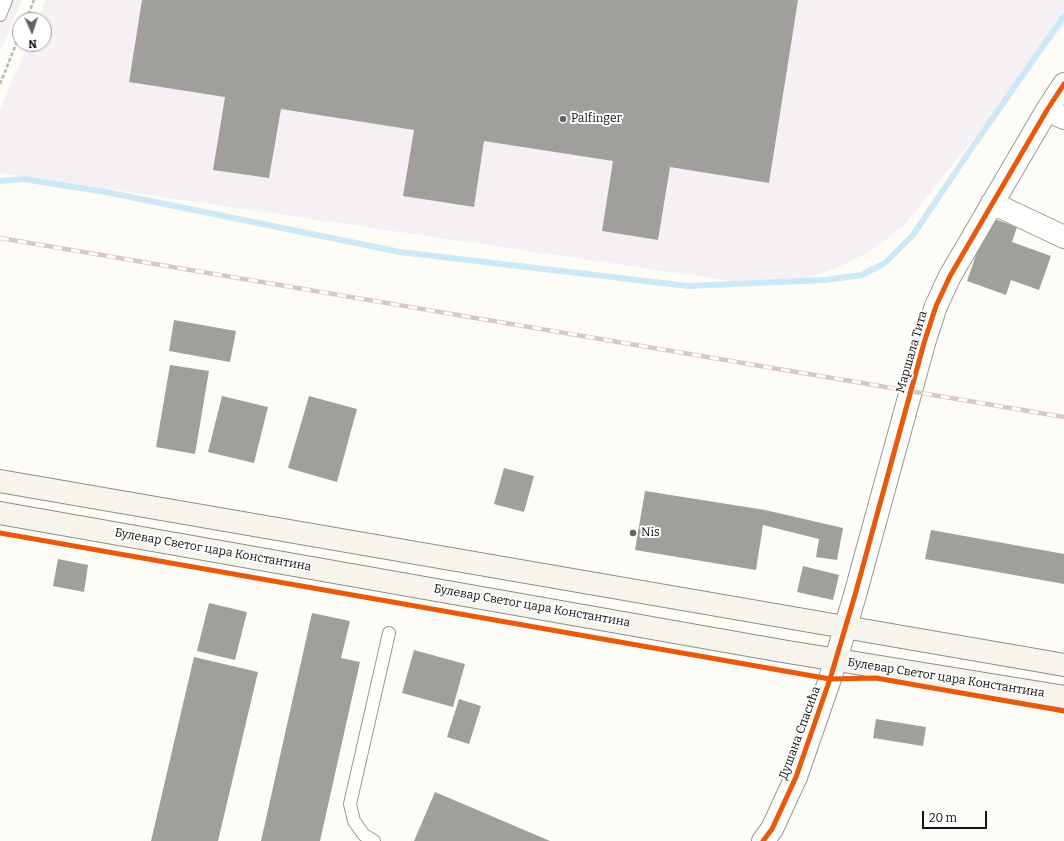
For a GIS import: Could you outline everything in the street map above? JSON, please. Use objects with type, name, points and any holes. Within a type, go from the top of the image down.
[{"type":"main road","points":[[0,482],[1064,665]]},
{"type":"main road","name":"Булевар Светог цара Константина","points":[[0,513],[836,660],[1064,697]]},
{"type":"street","name":"Маршала Тита","points":[[846,627],[924,343],[936,306],[950,276],[992,202],[1055,114],[1064,84]]},
{"type":"street","points":[[992,202],[1064,237]]},
{"type":"street","name":"Душана Спасића","points":[[763,841],[772,828],[796,777],[846,627]]},
{"type":"lane","points":[[0,15],[6,0]]},
{"type":"lane","points":[[374,841],[364,835],[354,821],[350,804],[389,633]]},
{"type":"path","points":[[29,12],[34,0]]},
{"type":"path","points":[[0,84],[13,52]]},
{"type":"shaded area","points":[[0,0],[22,0],[17,12],[12,12],[12,24],[0,52]]},
{"type":"shaded area","points":[[46,0],[1064,0],[1064,25],[907,222],[870,251],[829,271],[805,278],[781,282],[756,282],[732,281],[0,173],[0,110],[25,52],[52,52],[52,12],[41,12]]},
{"type":"building","name":"Palfinger","points":[[142,0],[798,0],[769,183],[670,167],[658,240],[602,231],[613,161],[484,141],[474,207],[403,196],[414,130],[281,109],[269,178],[213,170],[225,97],[129,82]]},
{"type":"building","points":[[989,217],[1017,227],[1012,242],[1051,256],[1039,290],[1011,280],[1006,295],[967,281]]},
{"type":"building","points":[[174,320],[236,331],[230,362],[169,351]]},
{"type":"building","points":[[170,365],[209,371],[195,454],[156,447]]},
{"type":"building","points":[[222,396],[268,407],[254,463],[208,452]]},
{"type":"building","points":[[309,396],[357,409],[337,482],[288,468]]},
{"type":"building","points":[[504,468],[534,476],[524,512],[494,504]]},
{"type":"building","points":[[645,491],[765,510],[843,528],[837,560],[816,557],[819,539],[763,525],[756,570],[635,550]]},
{"type":"building","points":[[931,530],[1064,554],[1064,584],[925,559]]},
{"type":"building","points":[[58,559],[88,565],[84,592],[53,586]]},
{"type":"building","points":[[803,566],[839,575],[833,600],[797,592]]},
{"type":"building","points":[[209,603],[247,612],[235,660],[197,651]]},
{"type":"building","points":[[312,613],[350,621],[341,658],[360,662],[320,841],[261,841]]},
{"type":"building","points":[[414,650],[465,664],[453,707],[402,693]]},
{"type":"building","points":[[194,657],[258,672],[218,841],[151,841]]},
{"type":"building","points":[[459,699],[481,706],[469,744],[447,737]]},
{"type":"building","points":[[876,719],[926,727],[923,746],[873,738]]},
{"type":"building","points":[[435,792],[550,841],[414,841]]},
{"type":"waterway","points":[[0,181],[23,179],[106,192],[400,252],[688,286],[825,280],[862,275],[885,263],[913,235],[1064,16]]},
{"type":"railway","points":[[0,238],[1064,417]]},
{"type":"cycle path","points":[[763,841],[772,829],[796,777],[830,679],[855,595],[924,343],[936,306],[950,276],[1047,110],[1064,84]]},
{"type":"cycle path","points":[[0,533],[830,679],[876,678],[1064,711]]},
{"type":"place","name":"Palfinger","points":[[563,119]]},
{"type":"place","name":"Nis","points":[[633,533]]}]
